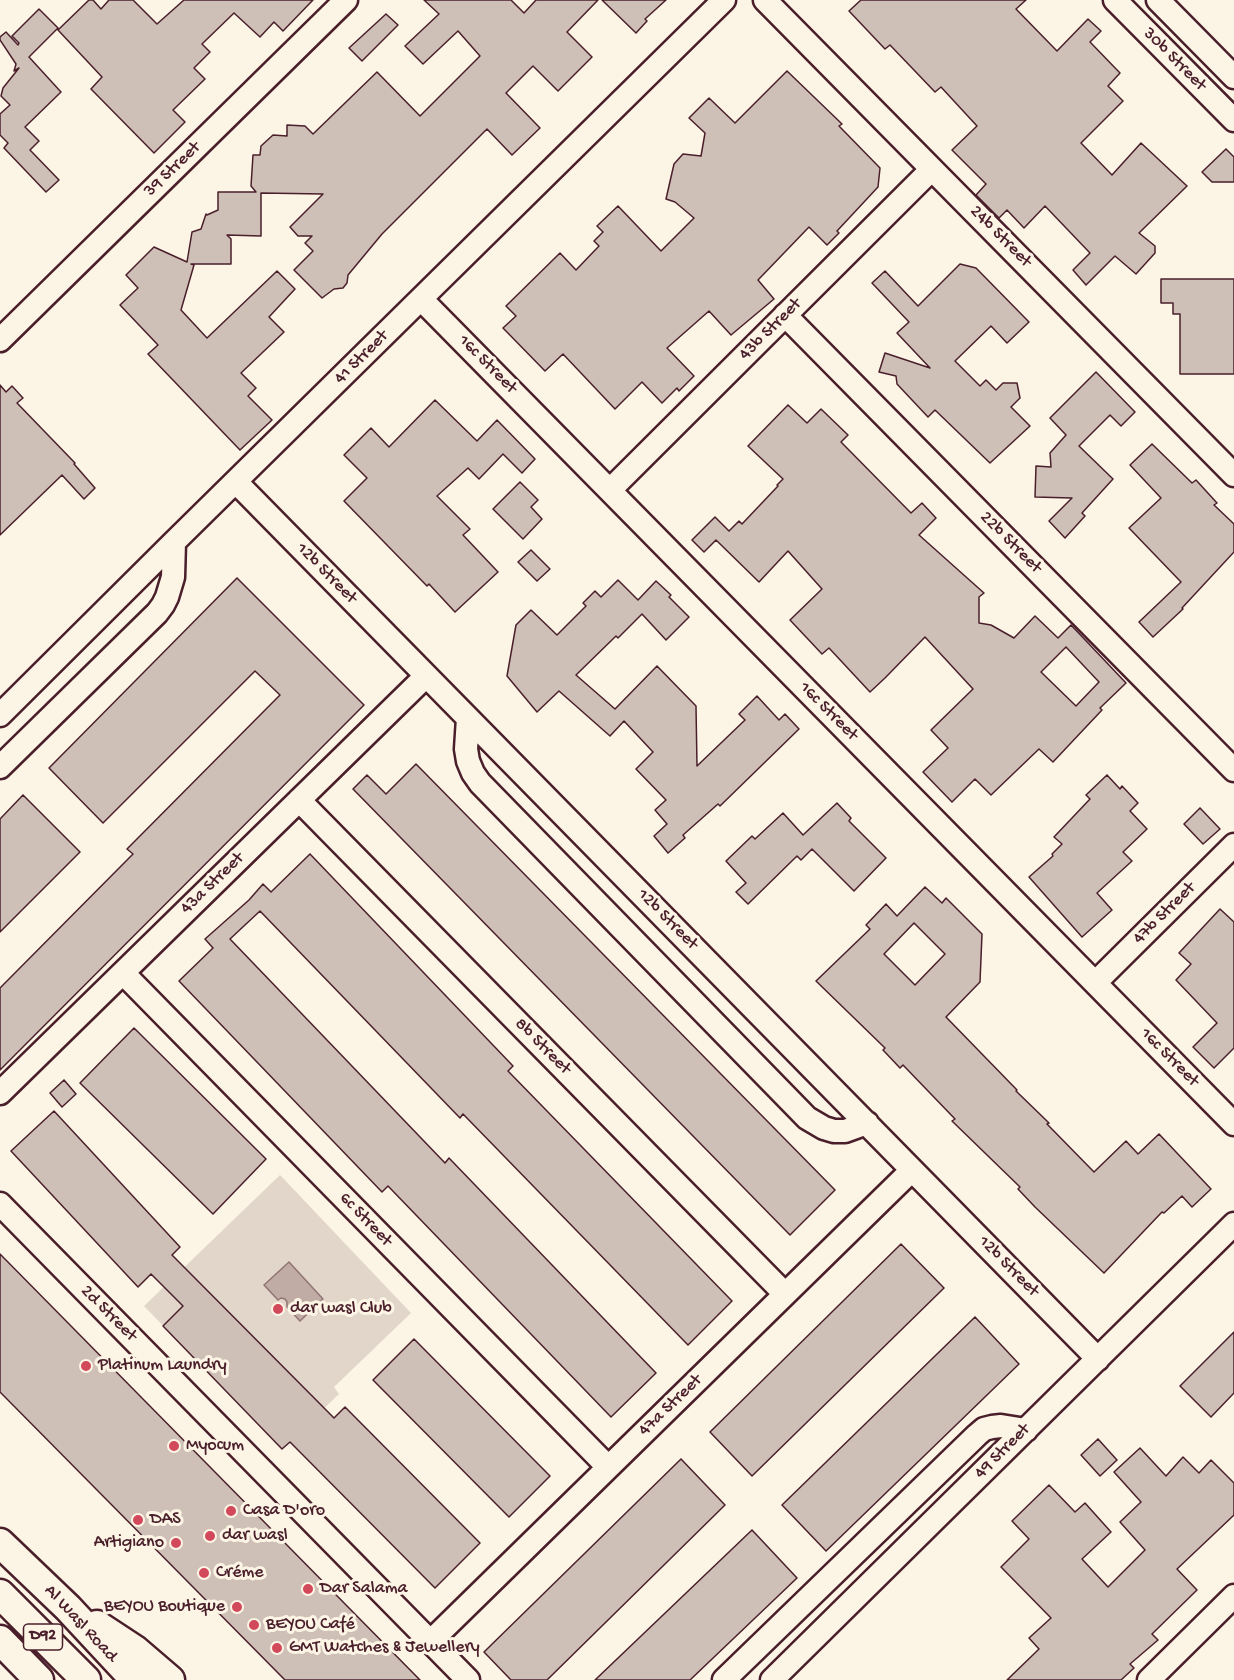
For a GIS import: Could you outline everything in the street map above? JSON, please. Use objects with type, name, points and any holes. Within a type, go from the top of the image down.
[{"type":"main road","name":"Al Wasl Road","points":[[0,1543],[68,1608],[135,1680]]},
{"type":"main road","name":"Al Wasl Road","points":[[0,1594],[86,1680]]},
{"type":"main road","points":[[68,1608],[135,1650],[170,1680]]},
{"type":"main road","name":"D92","points":[[0,1640],[39,1680]]},
{"type":"street","name":"39 Street","points":[[0,340],[346,0]]},
{"type":"street","name":"41 Street","points":[[0,715],[724,0]]},
{"type":"street","name":"24b Street","points":[[765,0],[1234,475]]},
{"type":"street","name":"30b Street","points":[[1115,0],[1234,120]]},
{"type":"street","name":"30b Street","points":[[1158,0],[1234,77]]},
{"type":"street","name":"43b Street","points":[[610,490],[932,169]]},
{"type":"street","name":"16c Street","points":[[422,299],[1234,1124]]},
{"type":"street","name":"22b Street","points":[[785,315],[1234,770]]},
{"type":"street","name":"12b Street","points":[[236,482],[1098,1359]]},
{"type":"street","points":[[0,767],[163,605],[173,578],[174,542]]},
{"type":"street","name":"43a Street","points":[[0,1093],[426,676]]},
{"type":"street","points":[[468,718],[466,749],[468,761],[480,783],[807,1118],[834,1131],[845,1131],[867,1124]]},
{"type":"street","name":"8b Street","points":[[299,800],[785,1294]]},
{"type":"street","name":"47b Street","points":[[1095,983],[1234,845]]},
{"type":"street","name":"6c Street","points":[[123,973],[608,1467]]},
{"type":"street","name":"47a Street","points":[[430,1642],[912,1170]]},
{"type":"street","name":"2d Street","points":[[0,1204],[468,1680]]},
{"type":"street","name":"49 Street","points":[[772,1680],[1234,1224]]},
{"type":"street","points":[[724,1680],[977,1435],[992,1426],[1026,1430]]},
{"type":"street","points":[[1149,1680],[1234,1596]]},
{"type":"shaded area","name":"dar wasl Club","points":[[280,1175],[411,1313],[334,1387],[339,1394],[282,1449],[144,1306]]},
{"type":"shaded area","points":[[289,1262],[323,1299],[300,1321],[287,1307],[285,1299],[278,1300],[264,1285]]},
{"type":"building","points":[[89,0],[93,0],[101,9],[109,0],[133,0],[157,24],[184,0],[313,0],[283,31],[274,22],[260,37],[234,13],[202,44],[210,52],[194,68],[205,79],[173,110],[185,122],[154,153],[91,89],[102,77],[58,30]]},
{"type":"building","points":[[424,0],[511,0],[524,13],[536,0],[598,0],[567,32],[592,57],[558,91],[533,66],[506,93],[540,128],[512,155],[487,129],[382,234],[348,275],[347,283],[343,288],[334,289],[322,298],[294,270],[313,251],[305,243],[312,236],[298,236],[290,227],[323,194],[261,193],[261,236],[227,235],[231,239],[231,264],[191,264],[194,265],[181,310],[207,338],[277,271],[295,289],[269,317],[284,332],[241,373],[256,388],[248,396],[272,420],[240,450],[148,354],[158,345],[120,305],[138,288],[126,275],[154,247],[187,262],[192,232],[201,229],[206,214],[218,210],[218,192],[256,192],[251,186],[253,155],[260,155],[261,146],[273,135],[287,136],[287,125],[305,126],[313,134],[377,72],[420,116],[480,56],[458,31],[423,64],[405,46],[439,14]]},
{"type":"building","points":[[602,0],[666,0],[645,19],[647,21],[636,33]]},
{"type":"building","points":[[861,0],[1026,0],[1016,9],[1057,51],[1088,19],[1101,31],[1090,42],[1120,73],[1108,86],[1123,101],[1081,143],[1112,175],[1141,143],[1187,186],[1139,233],[1155,246],[1155,253],[1136,274],[1115,256],[1086,285],[1073,270],[1090,253],[1045,206],[1024,228],[1007,210],[999,218],[976,195],[986,184],[952,150],[977,126],[941,87],[935,92],[890,45],[885,49],[849,11]]},
{"type":"building","points":[[39,9],[58,28],[29,57],[61,92],[25,127],[39,141],[30,150],[59,180],[46,192],[4,148],[8,143],[0,135],[0,114],[10,105],[1,96],[3,88],[19,68],[14,71],[16,64],[0,37],[6,32],[18,45],[19,43],[12,36]]},
{"type":"building","points":[[386,14],[398,25],[362,61],[349,48]]},
{"type":"building","points":[[787,71],[842,124],[839,126],[880,168],[878,187],[827,245],[809,227],[758,280],[774,299],[731,335],[709,311],[667,348],[694,376],[662,403],[642,382],[615,409],[563,354],[545,371],[503,328],[516,316],[506,306],[560,253],[576,270],[599,246],[594,241],[603,232],[597,226],[618,206],[661,251],[694,218],[675,202],[666,199],[674,164],[683,154],[701,156],[705,133],[689,118],[709,98],[735,123]]},
{"type":"building","points":[[1226,149],[1234,157],[1234,182],[1212,182],[1202,172]]},
{"type":"building","points":[[960,264],[976,268],[1029,322],[1007,343],[991,326],[955,361],[980,386],[986,380],[996,390],[1003,383],[1017,383],[1020,398],[1011,407],[1030,426],[990,463],[935,410],[928,417],[897,384],[896,376],[879,372],[885,353],[930,368],[897,333],[909,322],[872,283],[885,271],[918,306]]},
{"type":"building","points":[[1161,279],[1234,279],[1234,374],[1180,374],[1180,314],[1173,314],[1173,303],[1161,303]]},
{"type":"building","points":[[1096,372],[1135,412],[1121,426],[1110,415],[1079,446],[1113,479],[1082,513],[1085,516],[1065,538],[1049,521],[1072,498],[1035,497],[1036,466],[1051,467],[1050,453],[1066,435],[1050,418]]},
{"type":"building","points":[[0,385],[6,392],[12,386],[23,398],[17,403],[75,463],[95,488],[84,499],[62,475],[0,535]]},
{"type":"building","points":[[435,400],[477,441],[497,420],[535,459],[522,473],[503,454],[479,479],[468,468],[437,496],[470,529],[463,535],[498,572],[455,612],[344,501],[367,478],[344,455],[371,428],[389,447]]},
{"type":"building","points":[[788,405],[807,423],[821,409],[848,435],[841,442],[911,513],[922,503],[936,518],[919,535],[984,593],[979,597],[979,623],[991,625],[1014,638],[1035,616],[1058,638],[1071,625],[1126,683],[1100,708],[1102,710],[1053,762],[1039,749],[991,795],[975,779],[952,802],[923,772],[948,748],[931,730],[973,689],[925,637],[870,692],[829,648],[822,654],[790,620],[822,589],[788,551],[759,582],[716,540],[704,552],[692,540],[715,517],[729,531],[739,521],[742,524],[783,479],[748,446]],"holes":[[[1066,647],[1099,682],[1076,706],[1041,672]]]},
{"type":"building","points":[[1152,444],[1192,483],[1196,480],[1217,503],[1214,505],[1234,524],[1234,552],[1183,609],[1153,637],[1139,622],[1181,582],[1129,528],[1161,498],[1130,465]]},
{"type":"building","points":[[520,482],[538,500],[531,507],[542,519],[523,539],[493,509]]},
{"type":"building","points":[[531,550],[550,569],[537,581],[518,562]]},
{"type":"building","points":[[237,578],[364,705],[0,1070],[0,988],[133,854],[127,849],[280,695],[255,671],[103,823],[49,768]]},
{"type":"building","points":[[618,580],[638,600],[656,581],[689,617],[666,640],[642,614],[576,675],[615,709],[657,666],[696,706],[697,766],[745,720],[739,714],[757,696],[779,720],[785,714],[799,729],[720,806],[718,804],[683,835],[685,838],[668,853],[654,836],[667,824],[655,810],[666,800],[636,769],[653,752],[624,721],[610,736],[559,691],[537,712],[507,676],[516,625],[531,610],[557,635],[586,606],[583,603],[595,591],[601,597]]},
{"type":"building","points":[[416,764],[835,1190],[790,1235],[353,789],[367,775],[386,794]]},
{"type":"building","points":[[1107,775],[1120,789],[1122,786],[1138,803],[1130,811],[1147,829],[1123,852],[1132,861],[1097,893],[1112,910],[1082,937],[1029,877],[1053,856],[1052,854],[1062,844],[1054,837],[1090,799],[1086,795]]},
{"type":"building","points":[[23,795],[80,852],[0,932],[0,819]]},
{"type":"building","points":[[837,803],[851,818],[849,821],[886,858],[854,891],[812,849],[801,860],[797,856],[748,904],[736,892],[746,883],[726,861],[752,836],[755,839],[783,813],[803,835]]},
{"type":"building","points":[[1200,808],[1220,829],[1203,844],[1184,824]]},
{"type":"building","points":[[310,854],[513,1066],[508,1071],[732,1301],[688,1345],[463,1114],[460,1118],[260,911],[230,939],[445,1163],[449,1158],[656,1373],[611,1417],[388,1186],[382,1192],[179,981],[213,948],[205,939],[249,900],[263,884],[271,892]]},
{"type":"building","points":[[925,887],[942,903],[946,898],[982,934],[980,982],[946,1017],[1094,1172],[1126,1141],[1138,1154],[1159,1134],[1211,1189],[1192,1207],[1182,1196],[1164,1213],[1162,1212],[1104,1273],[1035,1207],[1018,1189],[1020,1187],[952,1121],[955,1119],[903,1065],[900,1068],[883,1050],[885,1048],[816,981],[870,929],[866,925],[886,904],[897,916]],"holes":[[[914,923],[945,954],[915,985],[884,954]]]},
{"type":"building","points":[[1220,909],[1234,922],[1234,1048],[1214,1068],[1193,1047],[1217,1023],[1176,980],[1191,964],[1179,953]]},
{"type":"building","points":[[134,1028],[266,1159],[213,1214],[80,1083]]},
{"type":"building","points":[[64,1080],[76,1094],[62,1107],[50,1093]]},
{"type":"building","points":[[54,1111],[180,1247],[172,1255],[334,1418],[345,1407],[480,1543],[435,1588],[290,1442],[282,1449],[163,1326],[183,1306],[151,1274],[138,1287],[11,1151]]},
{"type":"building","points":[[901,1244],[944,1288],[752,1476],[710,1432]]},
{"type":"building","name":"dar wasl","points":[[0,1254],[420,1680],[285,1680],[0,1392]]},
{"type":"building","points":[[975,1317],[1019,1364],[826,1551],[782,1505]]},
{"type":"building","points":[[1234,1332],[1234,1393],[1211,1417],[1180,1386]]},
{"type":"building","points":[[414,1339],[550,1476],[509,1517],[373,1380]]},
{"type":"building","points":[[1098,1439],[1117,1460],[1100,1476],[1081,1455]]},
{"type":"building","points":[[1140,1448],[1166,1476],[1183,1457],[1199,1473],[1211,1460],[1234,1483],[1234,1515],[1177,1569],[1197,1590],[1152,1634],[1158,1640],[1130,1664],[1134,1668],[1121,1680],[1007,1680],[1039,1649],[1029,1638],[1051,1618],[1001,1567],[1029,1539],[1012,1521],[1049,1485],[1075,1512],[1085,1503],[1111,1532],[1082,1559],[1108,1587],[1145,1550],[1120,1522],[1141,1502],[1114,1472]]},
{"type":"building","points":[[681,1459],[725,1505],[547,1680],[511,1680],[484,1652]]},
{"type":"building","points":[[752,1530],[797,1578],[690,1680],[595,1680]]},
{"type":"place","name":"dar wasl Club","points":[[278,1309]]},
{"type":"place","name":"Platinum Laundry","points":[[86,1366]]},
{"type":"place","name":"Myocum","points":[[174,1446]]},
{"type":"place","name":"Casa D'oro","points":[[231,1511]]},
{"type":"place","name":"DAS","points":[[138,1520]]},
{"type":"place","name":"dar wasl","points":[[210,1536]]},
{"type":"place","name":"Artigiano","points":[[176,1543]]},
{"type":"place","name":"Créme","points":[[204,1573]]},
{"type":"place","name":"Dar Salama","points":[[308,1589]]},
{"type":"place","name":"BEYOU Boutique","points":[[237,1607]]},
{"type":"place","name":"BEYOU Café","points":[[254,1625]]},
{"type":"place","name":"GMT Watches & Jewellery","points":[[277,1648]]}]
